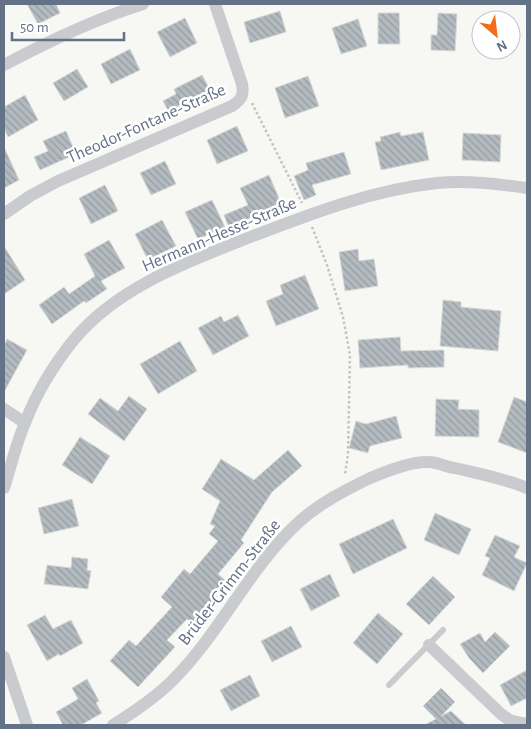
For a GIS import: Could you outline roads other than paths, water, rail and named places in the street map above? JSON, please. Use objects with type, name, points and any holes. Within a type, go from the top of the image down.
[{"type":"street","points":[[4,65],[60,36],[143,4]]},
{"type":"street","name":"Theodor-Fontane-Straße","points":[[4,214],[30,196],[58,181],[232,106],[242,98],[244,92],[242,84],[215,4]]},
{"type":"street","name":"Hermann-Hesse-Straße","points":[[4,488],[25,422],[51,370],[73,341],[96,316],[156,278],[213,252],[308,215],[390,190],[439,183],[488,183],[527,188]]},
{"type":"street","points":[[4,409],[25,422]]},
{"type":"street","name":"Brüder-Grimm-Straße","points":[[113,725],[155,697],[174,680],[210,635],[273,549],[300,521],[343,491],[395,469],[430,462],[483,473],[527,488]]},
{"type":"street","points":[[429,645],[500,714],[511,721],[527,724]]},
{"type":"street","points":[[4,657],[27,725]]},
{"type":"lane","points":[[389,685],[443,630]]}]
